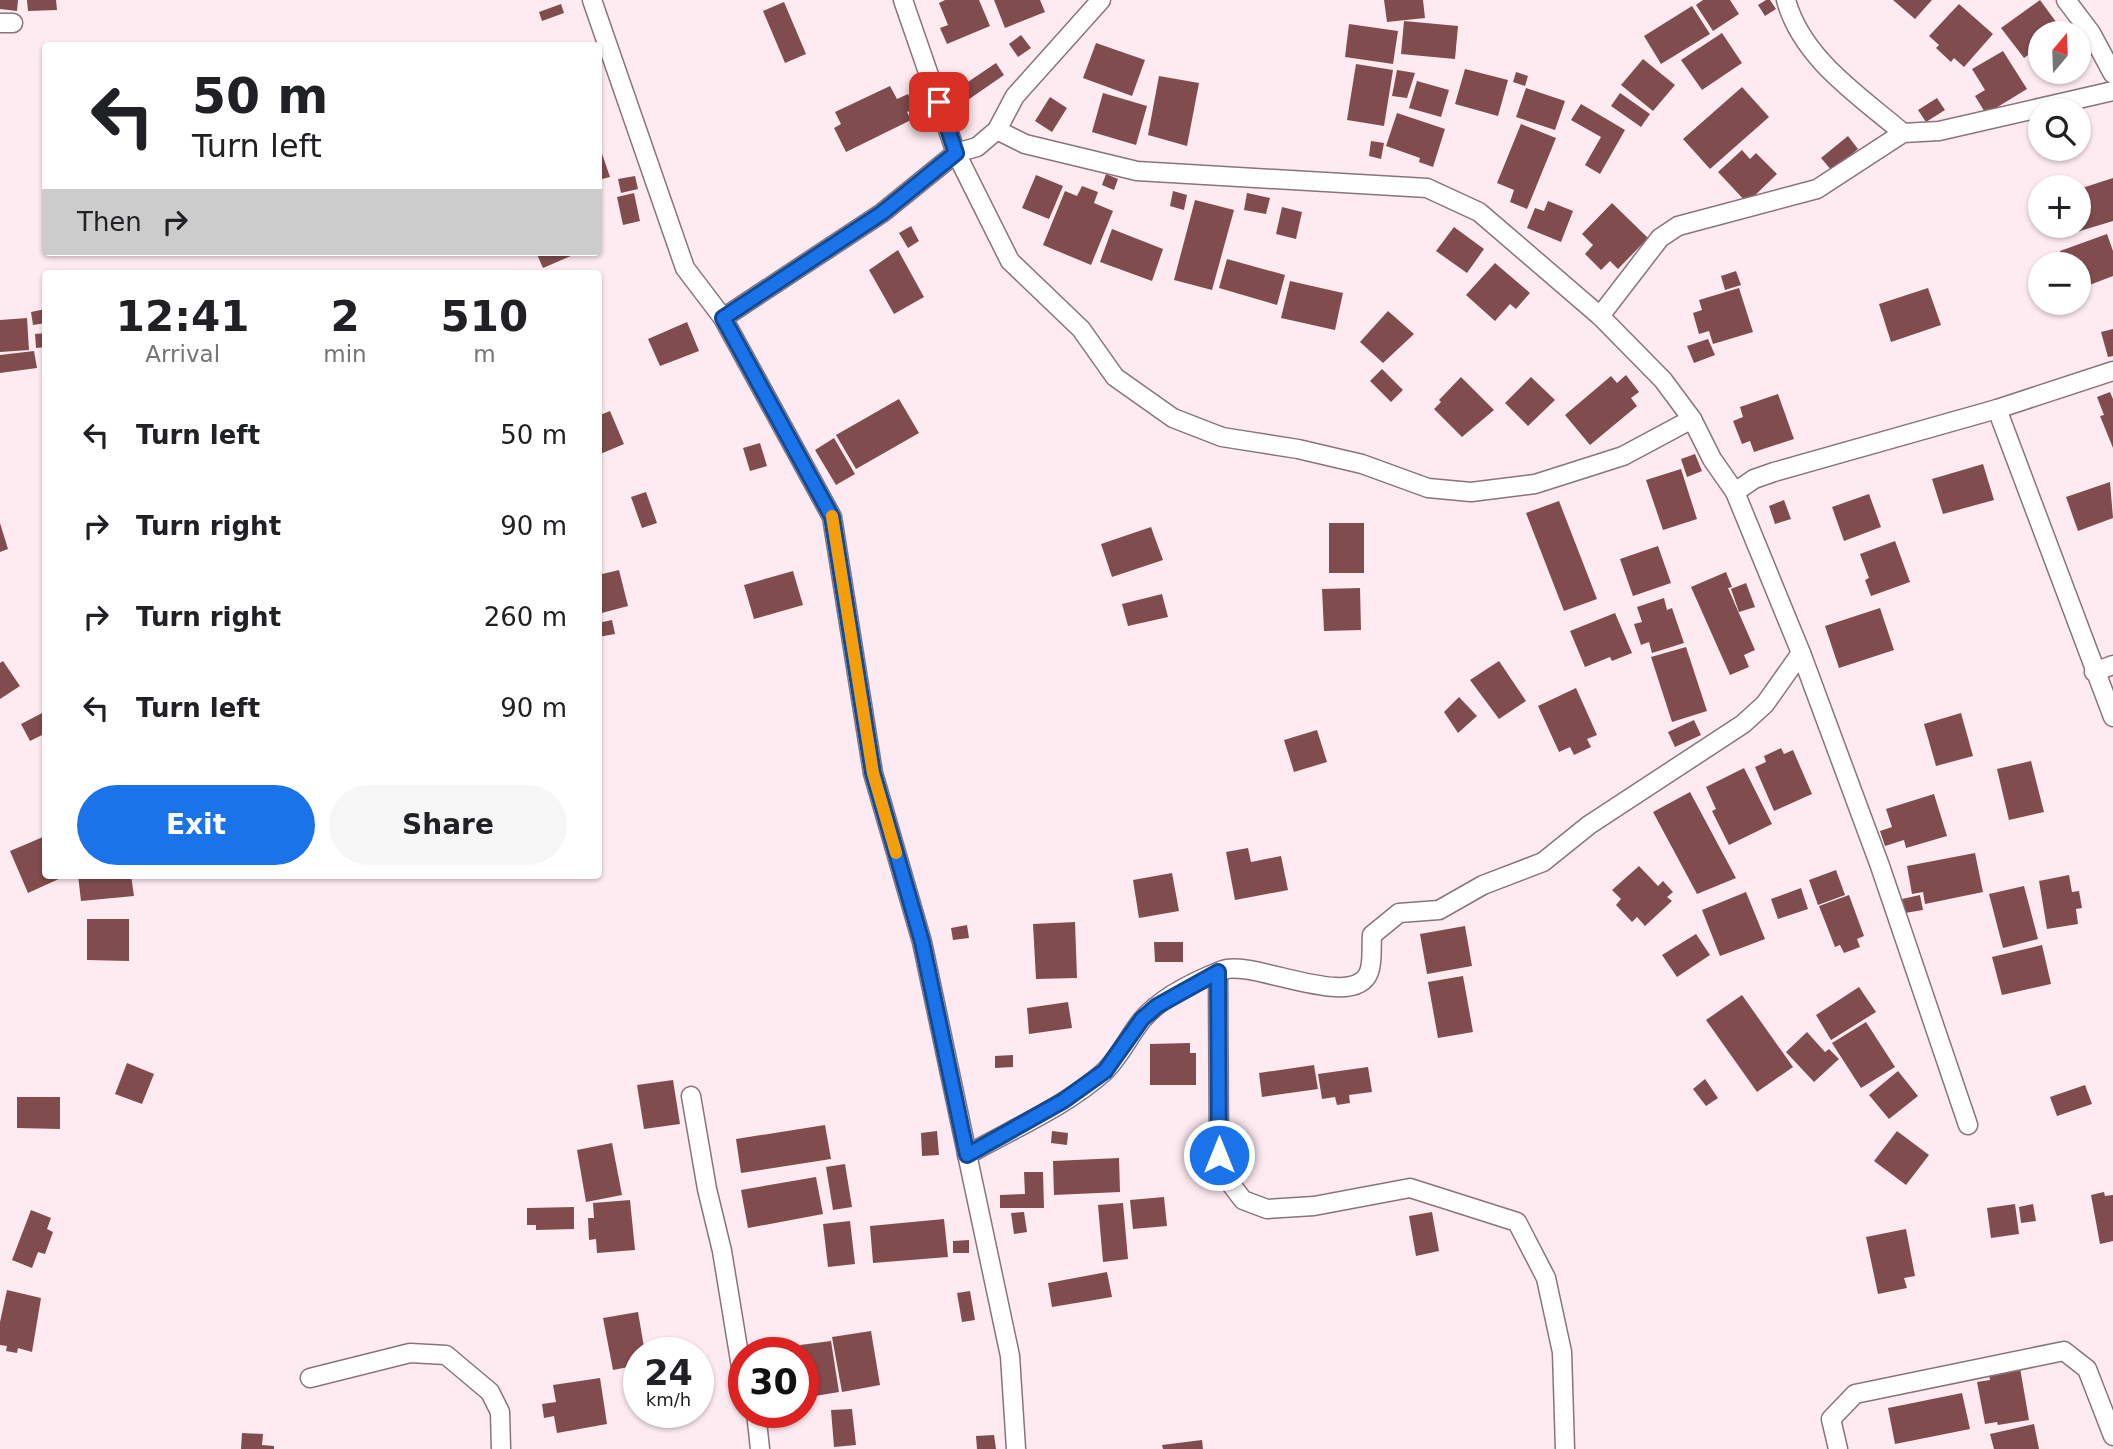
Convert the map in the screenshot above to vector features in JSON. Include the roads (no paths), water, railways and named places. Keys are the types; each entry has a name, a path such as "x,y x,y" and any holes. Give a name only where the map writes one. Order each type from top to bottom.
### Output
{"street":[{"path":"593,0 685,268 723,318 832,517 873,773 922,942 1010,1356 1016,1449"},
{"path":"903,0 956,153 1010,261 1081,330 1115,377 1173,418 1222,437 1298,449 1362,464 1429,488 1471,492 1535,484 1623,456 1692,419"},
{"path":"723,318 882,213 956,153 977,147 997,130 1015,96 1101,0"},
{"path":"1786,0 1812,49 1839,81 1903,133"},
{"path":"2066,0 2091,33 2113,74"},
{"path":"1600,316 1667,232 1743,206 1817,189 1903,133 1939,131 2113,91"},
{"path":"997,130 1025,144 1137,171 1427,188 1479,212 1600,316 1663,380 1692,419 1712,459 1735,492 1801,653 1880,866 1968,1125"},
{"path":"1735,492 1754,479 1774,472 1997,409 2113,371"},
{"path":"1997,409 2113,717"},
{"path":"967,1155 1063,1101 1105,1071 1142,1019 1157,1006 1218,972 1238,967 1292,982 1348,987 1362,981 1370,971 1371,935 1384,922 1399,913 1439,910 1492,881 1543,862 1589,825 1743,724 1765,704 1801,653"},
{"path":"2094,671 2113,665"},
{"path":"1218,972 1219,1155 1227,1179 1243,1200 1267,1209 1314,1206 1410,1188 1517,1222 1546,1278 1559,1340 1565,1449"},
{"path":"691,1096 736,1337"},
{"path":"1838,1449 1831,1419 1855,1394 2064,1351 2087,1369 2113,1436"},
{"path":"310,1378 410,1353 446,1355 490,1392 500,1412 501,1449"},
{"path":"758,1428 760,1449"}]}
